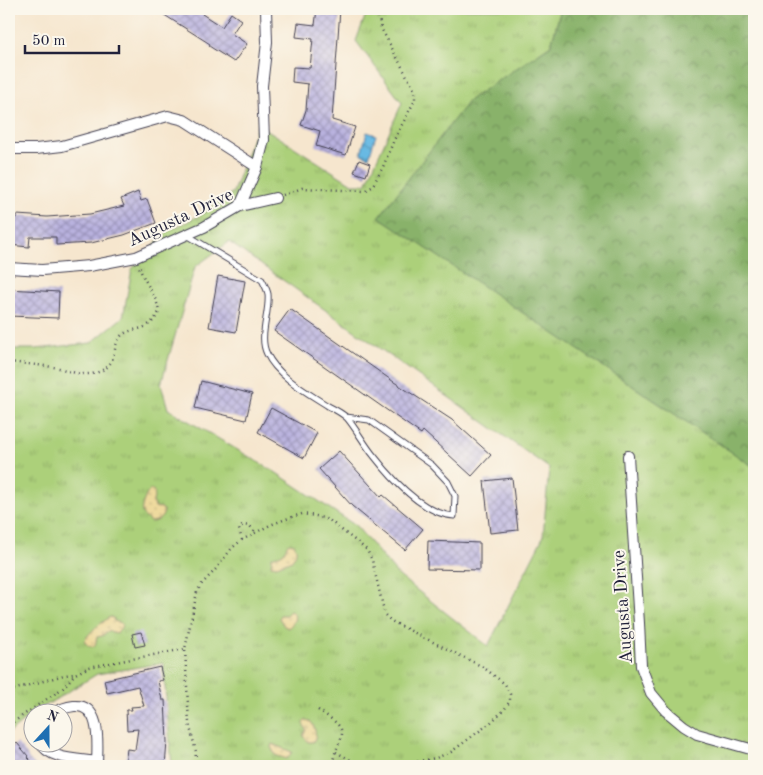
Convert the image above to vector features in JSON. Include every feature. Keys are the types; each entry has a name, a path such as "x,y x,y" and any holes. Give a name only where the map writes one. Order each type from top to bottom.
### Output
{"street":[{"path":"240,206 257,167 264,140 262,86 267,42 266,9"},
{"path":"9,149 36,149 62,146 168,116 184,120 257,167"},
{"name":"Augusta Drive","path":"9,268 42,270 89,266 136,257 204,227 240,206 275,198"},
{"name":"Augusta Drive","path":"628,456 640,666 651,693 666,711 697,734 754,750"},
{"path":"50,752 97,764 95,718 90,711 82,706 72,707"}],"lane":[{"path":"187,235 262,280 267,291 268,304 264,337 266,353 277,369 305,391 346,417 374,456 402,488 429,508 445,515 454,516 455,496 448,482 432,465 369,420 346,417"}],"path":[{"path":"275,198 302,188 365,191 372,187 415,100 414,91 382,28 378,15 380,9"},
{"path":"9,362 60,368 79,374 91,374 101,371 108,366 122,336 148,326 156,319 159,312 158,305 145,282 136,257"},
{"path":"195,766 196,752 189,723 185,649 195,602 201,585 232,548 242,540 270,525 302,514 330,520 367,550 372,560 386,615 391,622 483,667 505,684 510,694 510,701 504,710 490,724 451,752 436,758 392,766"},
{"path":"242,540 239,529 243,525 250,526 255,532"},
{"path":"9,691 64,674 75,674 89,668 185,649"},
{"path":"9,724 63,688 75,674"},
{"path":"318,710 339,725 342,732 342,739 332,766"},
{"path":"336,752 362,766"}],"green space":[{"path":"368,9 561,9 551,45 469,101 754,467 754,766 172,766 163,663 97,674 51,702 22,702 22,722 9,733 9,349 36,349 91,343 123,317 132,269 166,232 201,215 233,192 258,124 352,184 366,184 402,103 356,41","holes":["229,242 549,468 543,537 488,646 399,576 356,526 275,472 168,409 161,384 195,267"]},
{"path":"561,9 754,9 754,467 379,217 469,100 551,45"}],"sand":[{"path":"150,490 153,490 155,494 153,501 155,507 162,508 164,512 159,520 150,522 143,515 142,507"},
{"path":"289,543 294,544 296,548 292,560 277,566 271,565 272,557 283,553"},
{"path":"290,611 294,613 295,618 288,628 284,626 279,618 280,615 286,615"},
{"path":"110,617 114,621 121,623 122,626 117,633 108,631 102,636 97,637 95,646 87,645 84,641 87,637 96,627"},
{"path":"305,720 310,721 314,728 316,734 313,742 308,742 303,736 306,730 303,723"},
{"path":"272,744 292,752 287,759 275,755 271,747"}],"water":[{"path":"367,132 376,135 369,157 361,154"}],"building":[{"path":"155,9 205,9 202,14 222,27 231,13 241,20 232,34 247,44 234,62 209,46 210,44"},
{"path":"317,9 340,9 332,120 355,127 346,155 316,146 320,131 301,125 306,110 308,84 292,82 293,67 310,68 313,39 296,37 298,23 315,25"},
{"path":"359,160 370,164 366,176 354,172"},
{"path":"138,192 141,201 147,199 156,223 124,235 91,243 56,245 56,237 30,237 29,247 9,245 9,218 17,218 17,215 47,217 90,214 124,206 121,199"},
{"path":"218,276 245,281 236,332 209,327"},
{"path":"9,289 59,292 58,318 9,316"},
{"path":"290,309 452,420 491,455 472,476 423,431 421,434 274,331"},
{"path":"201,381 252,394 246,420 195,408"},
{"path":"271,408 317,433 304,458 258,432"},
{"path":"339,451 381,497 383,495 423,529 405,550 352,506 319,469"},
{"path":"512,478 518,530 490,533 484,481"},
{"path":"428,541 480,543 480,570 427,569"},
{"path":"141,632 145,645 135,647 132,634"},
{"path":"160,667 163,680 158,681 162,700 165,700 167,742 165,766 125,764 127,749 135,750 138,729 127,730 126,710 132,710 131,707 144,706 138,686 107,693 104,680"},
{"path":"17,743 22,749 22,752 25,752 36,766 9,766 9,750"}]}
